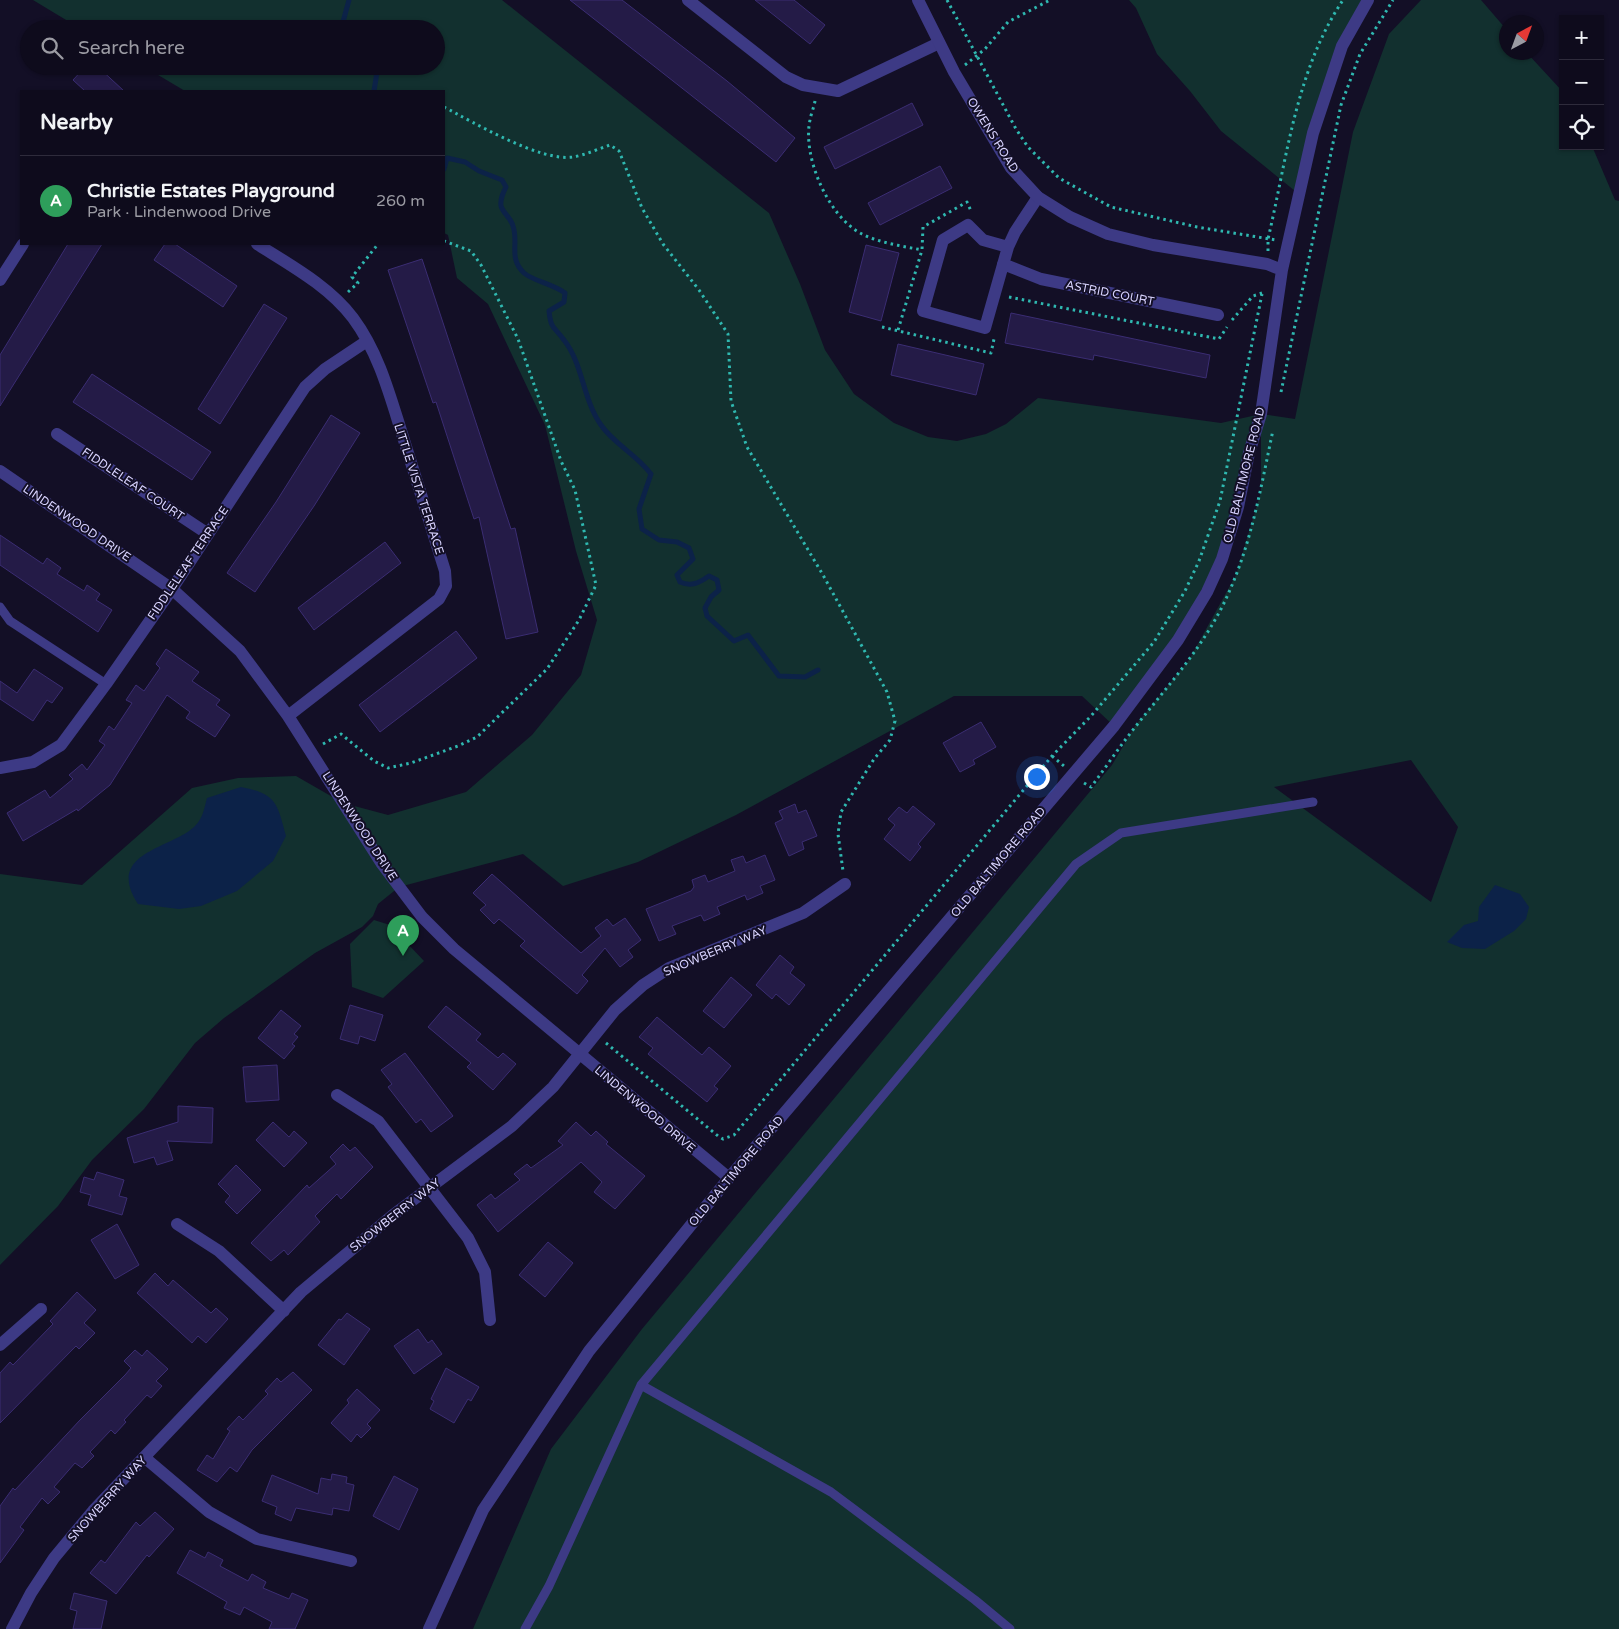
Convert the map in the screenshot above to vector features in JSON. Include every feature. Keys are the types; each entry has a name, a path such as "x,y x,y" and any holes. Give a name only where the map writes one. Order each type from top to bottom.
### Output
{"street":[{"path":"688,0 786,77 819,89 838,91 939,43"},
{"name":"OWENS ROAD","path":"918,0 954,72 1011,168 1038,197 1070,217 1108,234 1152,245 1267,264 1282,270"},
{"name":"OLD BALTIMORE ROAD","path":"429,1629 483,1510 590,1351 729,1178 1114,726 1183,632 1207,592 1218,568 1238,507 1249,453 1261,414 1282,270 1324,93 1342,46 1368,0"},
{"path":"1008,247 982,240 968,225 942,240 923,311 985,328 1008,247 1015,232 1038,197"},
{"path":"0,280 22,245"},
{"name":"LITTLE VISTA TERRACE","path":"259,245 312,280 338,302 353,318 367,341 387,386 445,571 446,586 439,599 288,716"},
{"name":"ASTRID COURT","path":"1003,264 1041,280 1218,315"},
{"name":"FIDDLELEAF TERRACE","path":"0,768 33,762 61,745 172,589 305,387 325,369 367,341"},
{"name":"FIDDLELEAF COURT","path":"57,434 208,534"},
{"name":"LINDENWOOD DRIVE","path":"0,471 172,589 240,651 288,716 382,864 422,917 454,950 729,1178"},
{"name":"SNOWBERRY WAY","path":"12,1629 31,1593 54,1558 93,1511 301,1292 393,1214 512,1126 553,1087 615,1010 643,985 669,968 803,913 845,884"},
{"path":"337,1095 378,1121 468,1238 485,1272 490,1320"},
{"path":"177,1224 219,1251 284,1311"},
{"path":"0,1345 41,1309"},
{"path":"144,1457 209,1512 257,1540 352,1561"}],"lane":[{"path":"0,607 10,622 106,684"},
{"path":"525,1629 549,1586 642,1385 1076,864 1121,833 1313,802"},
{"path":"642,1385 830,1492 975,1600 1010,1629"}],"path":[{"path":"948,0 1001,104 1028,147 1059,178 1111,208 1310,247"},
{"path":"954,72 976,57 1008,22 1050,0"},
{"path":"595,1034 718,1136 723,1139 734,1135 1052,756 1091,716 1142,657 1165,626 1185,591 1213,524 1262,293 1267,264 1268,239 1297,108 1321,37 1343,0"},
{"path":"819,89 809,121 809,138 812,159 827,199 836,213 861,234 922,250"},
{"path":"445,108 526,148 556,156 572,157 610,145 619,151 642,208 663,244 699,290 728,334 731,401 747,447 823,575 887,692 893,709 895,721 890,740 874,759 840,812 838,834 845,884"},
{"path":"311,752 341,734 374,761 388,768 419,761 477,737 547,669 579,620 596,585 575,490 561,461 518,339 481,265 471,251 445,241"},
{"path":"338,302 358,283 352,277 377,245"},
{"path":"1004,296 1219,339 1253,296 1262,293"}],"green space":[{"path":"33,0 502,0 769,213 800,284 825,350 854,394 894,423 928,437 957,441 986,434 1006,424 1038,398 1221,423 1261,414 1295,419 1353,132 1389,34 1421,0 1481,0 1499,21 1499,60 1533,60 1559,88 1559,150 1594,150 1615,200 1619,201 1619,1629 473,1629 551,1449 642,1329 1112,765 1135,726 1189,660 1236,575 1261,492 1261,416 1207,592 1114,726 1082,696 954,696 736,815 638,862 563,886 523,854 399,887 378,904 373,916 362,927 315,953 224,1018 195,1043 144,1109 92,1160 58,1206 0,1265 0,874 82,885 192,788 238,778 296,776 343,803 388,815 466,792 532,735 581,675 597,620 576,551 545,425 488,304 457,278 448,235 445,234 445,90 183,90 158,75 445,75 445,20 66,20","holes":["1411,760 1458,827 1431,902 1274,787"]},
{"path":"1129,0 1368,0 1342,46 1300,195 1221,131 1190,91 1157,54 1136,8"},
{"path":"374,920 390,925 424,961 383,998 352,987 350,944"}],"water":[{"path":"241,787 262,793 273,801 277,807 286,836 273,861 237,891 201,906 179,909 138,904 130,887 129,873 135,863 145,854 185,834 195,826 202,817 207,798"},
{"path":"1495,885 1520,894 1529,907 1526,919 1514,931 1485,949 1462,948 1447,942 1464,925 1478,921 1479,907"}],"building":[{"path":"570,0 622,0 727,81 795,138 776,162"},
{"path":"755,0 794,0 825,25 810,44"},
{"path":"78,75 107,75 123,90 84,90 73,80"},
{"path":"912,103 923,125 835,169 824,147"},
{"path":"940,166 952,188 880,225 868,203"},
{"path":"67,245 101,245 0,406 0,355"},
{"path":"164,245 176,245 237,286 223,307 154,260"},
{"path":"866,245 899,253 881,321 849,312"},
{"path":"422,259 511,529 515,528 538,632 506,639 479,517 474,519 436,402 433,403 388,270"},
{"path":"264,304 287,318 220,424 198,409"},
{"path":"1011,313 1210,355 1206,378 1094,355 1093,360 1005,343"},
{"path":"898,344 984,364 976,395 891,375"},
{"path":"92,374 211,452 192,480 73,402"},
{"path":"331,415 360,433 314,506 255,592 227,573 276,502"},
{"path":"0,535 43,564 47,558 61,568 57,574 84,591 87,585 100,594 96,600 112,610 98,632 0,565"},
{"path":"385,542 401,563 314,630 298,608"},
{"path":"456,631 477,658 380,732 359,705"},
{"path":"166,649 199,672 192,681 220,700 216,705 230,715 215,737 186,718 190,712 167,695 110,785 78,811 77,809 23,841 7,813 45,790 50,798 73,779 69,775 82,764 87,770 105,745 99,741 109,726 114,730 132,703 126,700 136,685 144,691 160,668 156,664"},
{"path":"34,669 63,688 52,703 47,700 33,721 0,699 0,681 17,693"},
{"path":"981,722 996,747 973,760 975,764 960,772 943,743"},
{"path":"795,804 798,813 806,810 817,836 802,842 804,849 789,856 775,823 783,819 779,811"},
{"path":"913,806 935,824 918,844 921,847 910,861 884,839 895,825 888,819 899,807 907,813"},
{"path":"765,855 775,880 760,886 763,893 747,900 745,895 717,907 720,914 704,921 701,915 672,926 676,934 659,941 646,909 691,891 694,887 692,880 705,875 708,882 735,871 731,860 743,856 746,863"},
{"path":"492,874 581,953 601,936 595,928 607,919 613,926 625,918 641,940 628,950 633,957 620,967 605,948 582,975 588,981 577,994 520,946 525,941 499,919 494,924 480,910 486,905 473,893"},
{"path":"780,955 794,967 790,973 805,985 789,1005 776,994 772,999 756,985"},
{"path":"731,977 752,995 724,1028 703,1011"},
{"path":"350,1005 383,1015 375,1041 360,1036 358,1044 340,1039"},
{"path":"446,1006 481,1034 476,1040 498,1058 503,1053 516,1064 493,1090 467,1067 471,1063 428,1027"},
{"path":"281,1010 301,1026 294,1034 298,1037 292,1044 295,1046 284,1059 258,1038"},
{"path":"657,1017 702,1055 709,1047 731,1066 714,1086 718,1089 707,1102 648,1054 653,1048 639,1037"},
{"path":"405,1053 453,1116 431,1132 421,1119 416,1123 388,1087 392,1084 381,1070"},
{"path":"277,1065 279,1100 246,1102 243,1067"},
{"path":"178,1106 213,1108 212,1143 167,1141 173,1160 157,1165 154,1157 134,1163 127,1138 178,1122"},
{"path":"273,1122 289,1137 294,1131 307,1143 284,1167 256,1140"},
{"path":"576,1122 591,1136 596,1131 608,1142 606,1144 645,1176 615,1209 594,1192 602,1182 581,1162 498,1232 477,1205 491,1194 495,1199 520,1180 514,1174 527,1164 531,1168 563,1145 558,1141"},
{"path":"343,1144 350,1151 355,1147 373,1167 341,1199 337,1194 315,1216 320,1222 288,1255 284,1250 271,1261 251,1243 307,1185 309,1188 336,1164 330,1157"},
{"path":"236,1165 261,1190 237,1214 225,1202 230,1196 218,1184"},
{"path":"97,1172 124,1180 119,1196 127,1198 122,1215 88,1205 91,1195 80,1192 84,1177 94,1180"},
{"path":"117,1224 139,1265 115,1279 91,1240"},
{"path":"548,1242 573,1263 545,1297 519,1275"},
{"path":"155,1273 168,1286 173,1280 211,1313 216,1308 228,1319 206,1343 198,1336 192,1343 137,1293"},
{"path":"77,1292 96,1310 84,1323 95,1333 79,1349 76,1346 0,1423 0,1373 10,1362 13,1365 53,1324 50,1321"},
{"path":"347,1313 370,1329 344,1365 318,1345 339,1319 341,1320"},
{"path":"418,1329 428,1343 432,1340 442,1354 414,1374 394,1346"},
{"path":"135,1350 142,1356 147,1350 168,1369 156,1381 162,1386 151,1398 147,1395 124,1420 126,1422 115,1434 111,1430 90,1452 94,1456 82,1468 75,1463 54,1487 60,1492 48,1504 42,1498 20,1527 24,1530 0,1563 0,1506 13,1488 15,1490 125,1375 131,1368 124,1361"},
{"path":"446,1368 479,1387 471,1401 468,1399 454,1423 430,1409 434,1401 431,1399"},
{"path":"293,1372 312,1390 252,1450 237,1472 230,1467 217,1482 197,1470 207,1455 213,1459 230,1431 227,1429 239,1416 243,1420 268,1394 265,1391 277,1378 281,1382"},
{"path":"357,1389 380,1410 367,1424 371,1428 361,1438 357,1434 351,1442 331,1423 349,1403 347,1400"},
{"path":"332,1474 347,1477 346,1483 354,1485 349,1511 333,1508 332,1515 296,1508 291,1521 275,1514 277,1507 262,1501 272,1475 318,1494 321,1478 331,1480"},
{"path":"394,1476 418,1489 399,1530 373,1516"},
{"path":"155,1512 174,1529 149,1557 147,1555 116,1594 90,1573 101,1560 105,1563 136,1522 140,1526"},
{"path":"190,1550 205,1558 208,1552 223,1560 220,1566 248,1581 252,1574 266,1582 263,1588 289,1599 292,1593 308,1600 295,1629 269,1629 272,1622 244,1607 240,1615 224,1608 227,1602 177,1573"},
{"path":"74,1593 107,1601 101,1629 73,1629 77,1611 70,1609"}],"waterway":[{"path":"343,20 349,0"},
{"path":"374,90 377,75"},
{"path":"445,165 447,158 465,162 479,171 502,180 506,187 501,198 501,206 511,220 515,232 516,262 528,276 565,293 564,302 549,311 550,317 552,325 564,340 575,360 590,405 606,432 651,474 639,509 642,529 659,540 677,542 689,548 693,559 677,575 680,582 695,584 709,576 717,580 719,590 711,597 705,608 707,616 734,641 748,635 779,676 805,677 818,670"}],"place":[{"name":"Christie Estates Playground","path":"403,956"}]}
